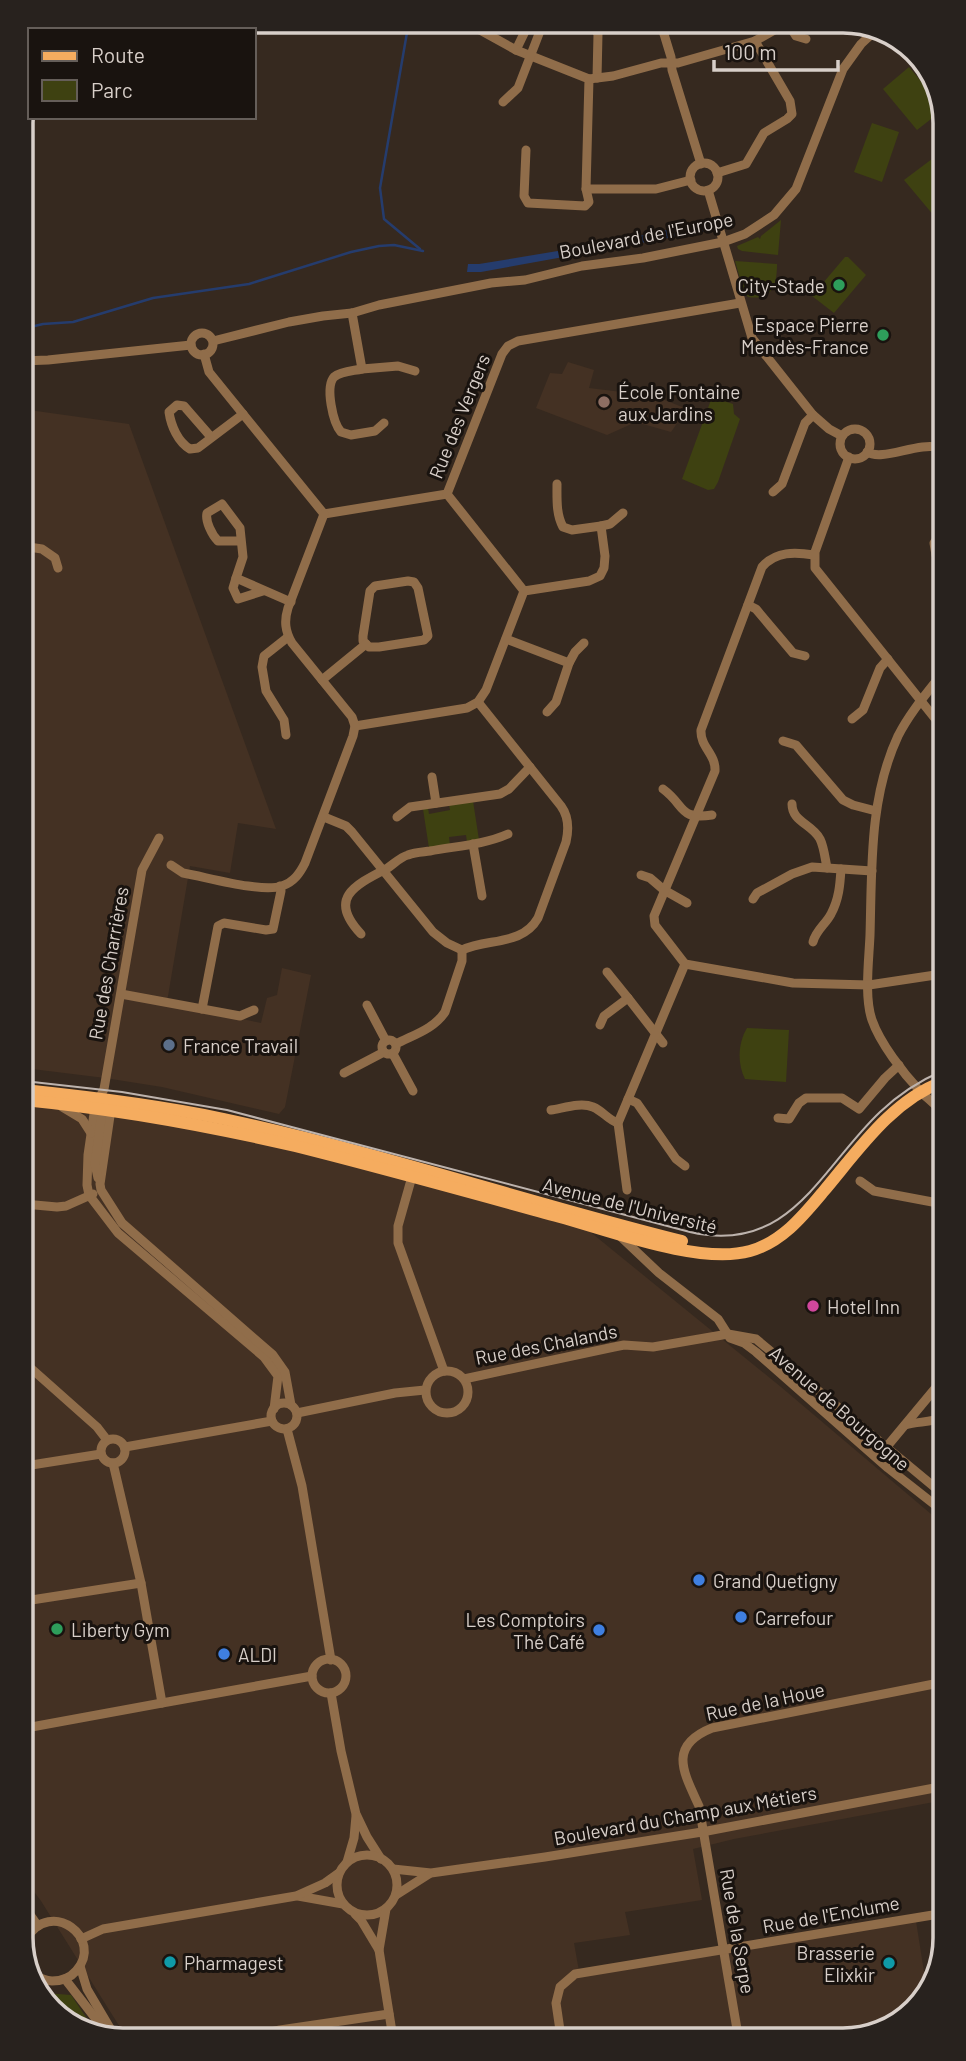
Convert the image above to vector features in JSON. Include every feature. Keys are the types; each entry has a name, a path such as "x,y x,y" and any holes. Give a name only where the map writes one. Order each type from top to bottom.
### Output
{"main road":[{"path":"782,1235 808,1211 887,1119 933,1087"},
{"name":"Avenue de l'Université","path":"33,1091 223,1119 617,1233 700,1254 735,1254 768,1244 782,1235"},
{"name":"Avenue de l'Université","path":"33,1101 101,1102"},
{"name":"Avenue de l'Université","path":"413,1173 698,1245 723,1248 746,1246 782,1235"}],"street":[{"path":"485,33 530,57 593,79 661,63 678,63 755,41 769,33"},
{"path":"516,50 524,33"},
{"path":"503,102 518,89 538,33"},
{"path":"526,150 524,196 528,203 585,206 589,202 586,189 597,33"},
{"path":"663,33 701,164"},
{"path":"794,33 806,39"},
{"name":"Boulevard de l'Europe","path":"213,341 300,320 352,313 379,305 491,283 525,280 582,266 643,258 723,242 745,234 780,210 796,189 836,84 854,53 869,38"},
{"path":"717,173 746,164 764,133 792,114 790,101 755,41"},
{"path":"701,164 709,164 717,173 716,185 708,190 696,188 691,180 694,168 701,164"},
{"path":"586,189 656,189 691,180"},
{"path":"708,190 740,303 754,342 813,415 842,436"},
{"name":"Rue des Vergers","path":"324,514 447,494 502,354 508,346 518,341 740,303"},
{"path":"352,313 362,369"},
{"path":"202,332 209,335 213,341 212,348 204,354 194,351 191,345 195,335 202,332"},
{"path":"33,361 191,345"},
{"path":"171,865 183,873 262,887 280,886 292,881 302,870 324,817 355,726 352,717 288,637 285,620 324,514 209,372 204,354"},
{"path":"384,423 375,431 343,434 336,426 330,394 331,381 338,375 362,369 398,366 415,371"},
{"path":"211,437 184,406 177,405 169,412 178,437 185,447 194,449 211,437 243,414"},
{"path":"773,492 782,484 805,423 813,415"},
{"path":"852,429 862,431 869,439 867,452 858,458 845,455 840,447 842,436 852,429"},
{"path":"867,452 876,456 933,448"},
{"path":"849,457 814,555 814,564 933,716"},
{"path":"557,484 556,502 563,527 572,530 610,524 623,513"},
{"path":"447,494 524,591"},
{"path":"240,541 218,541 207,520 207,513 218,505 223,505 239,526 243,557 233,586 238,599 263,591"},
{"path":"524,591 600,576 605,562 601,526"},
{"path":"33,548 43,549 55,558 58,568"},
{"path":"814,555 787,553 768,560 760,572 701,730 702,742 714,758 715,768 664,890 654,923 685,964 793,983 869,985 933,975"},
{"path":"236,578 291,601"},
{"path":"414,582 419,589 428,634 426,639 379,647 366,644 363,641 363,631 370,591 378,585 414,582"},
{"path":"355,726 467,708 478,702 486,690 524,591"},
{"path":"748,605 756,609 793,653 805,656"},
{"path":"286,735 284,720 266,691 261,667 264,656 288,637"},
{"path":"506,639 569,663"},
{"path":"547,712 556,702 569,663 584,643"},
{"path":"321,680 366,644"},
{"path":"852,719 863,710 880,668 888,659"},
{"path":"933,685 899,734 881,784 876,811 872,871 869,985 873,1023 899,1065 933,1104"},
{"path":"462,950 474,944 517,937 532,927 538,918 566,842 568,824 565,811 478,702"},
{"path":"783,741 796,745 843,800 853,806 876,811"},
{"path":"397,817 410,807 500,793 509,789 530,767"},
{"path":"432,777 436,803"},
{"path":"663,789 673,796 685,812 695,818 712,815"},
{"path":"792,804 792,813 820,839 827,867"},
{"path":"324,817 349,829 433,932 462,950"},
{"path":"361,934 351,924 345,908 345,898 372,876 409,854 492,841 508,834"},
{"name":"Rue des Charrières","path":"101,1102 142,870 159,838"},
{"path":"473,844 482,896"},
{"path":"753,899 757,893 803,869 827,867 872,871"},
{"path":"814,942 815,935 837,900 841,869"},
{"path":"641,875 650,878 664,890 687,903"},
{"path":"202,1009 218,926 227,923 273,929 280,886"},
{"path":"344,1073 440,1019 463,961 462,950"},
{"path":"626,1190 618,1123 685,964"},
{"path":"607,972 663,1043"},
{"path":"121,994 240,1016 254,1010"},
{"path":"600,1025 604,1016 628,998"},
{"path":"367,1005 413,1091"},
{"path":"778,1118 789,1119 799,1102 806,1098 842,1098 859,1109 899,1065"},
{"path":"628,1099 637,1103 677,1159 685,1166"},
{"path":"101,1102 95,1164 100,1187 122,1223 273,1355 285,1372 294,1409 296,1423 287,1429 280,1429 272,1421 278,1376 264,1357 118,1233 89,1195 87,1174 91,1133 101,1102"},
{"path":"57,1103 79,1116 91,1133"},
{"path":"551,1110 589,1106 618,1123"},
{"path":"413,1173 398,1226 398,1243 444,1371"},
{"path":"860,1181 874,1191 933,1202"},
{"path":"33,1206 66,1206 100,1187"},
{"path":"617,1233 659,1273 718,1319 729,1336"},
{"name":"Avenue de Bourgogne","path":"717,1335 729,1336 750,1344 933,1493"},
{"name":"Rue des Chalands","path":"464,1380 562,1361 563,1358 624,1345 653,1348 717,1335"},
{"name":"Avenue de Bourgogne","path":"750,1344 754,1357 803,1398 827,1423 933,1505"},
{"path":"33,1370 97,1427 107,1440"},
{"path":"450,1371 464,1380 468,1396 466,1403 456,1412 447,1414 432,1408 428,1403 425,1390 431,1377 450,1371"},
{"path":"274,1409 282,1404 294,1409 425,1390"},
{"path":"882,1452 933,1391"},
{"path":"124,1447 272,1421"},
{"path":"904,1425 933,1422"},
{"path":"287,1429 302,1486 331,1660"},
{"path":"117,1439 124,1447 123,1458 113,1463 105,1461 101,1454 101,1446 107,1440 117,1439"},
{"name":"Avenue de Bourgogne","path":"882,1452 933,1487"},
{"name":"Avenue de Bourgogne","path":"882,1452 933,1503"},
{"path":"33,1465 101,1454"},
{"path":"113,1463 141,1583 162,1703"},
{"path":"33,1600 141,1583"},
{"path":"331,1660 341,1665 345,1675 343,1685 331,1693 320,1691 312,1676 316,1665 331,1660"},
{"path":"33,1727 312,1676"},
{"name":"Rue de la Houe","path":"702,1832 699,1806 682,1767 684,1751 697,1734 712,1728 933,1684"},
{"path":"331,1693 356,1814 367,1838 381,1859 393,1869 397,1878 396,1895 386,1909 379,1950 391,2028"},
{"name":"Boulevard du Champ aux Métiers","path":"393,1869 430,1874 702,1832 933,1788"},
{"path":"81,1939 103,1929 296,1896 325,1883 339,1873 347,1862 354,1838 356,1814"},
{"name":"Rue de la Serpe","path":"702,1832 737,2028"},
{"path":"347,1862 358,1856 368,1855 381,1859"},
{"path":"339,1873 337,1890 343,1904 362,1920 379,1950"},
{"name":"Boulevard du Champ aux Métiers","path":"396,1895 430,1874"},
{"path":"296,1896 343,1904"},
{"path":"352,1912 370,1915 386,1909"},
{"name":"Rue de l'Enclume","path":"560,2028 556,2003 560,1986 575,1974 933,1915"},
{"path":"33,1919 38,1926"},
{"path":"33,1930 47,1922 58,1921 76,1930 81,1939 83,1957 74,1974 56,1981 43,1979"},
{"path":"80,1966 87,1989 109,2027"},
{"path":"65,1979 101,2025"},
{"path":"294,2028 389,2014"}],"shaded area":[{"name":"École Fontaine aux Jardins","path":"568,362 594,370 589,388 655,396 687,409 671,432 636,422 607,435 536,408 550,373 562,374"},
{"path":"33,411 129,424 276,829 238,823 230,873 190,866 167,1002 261,1023 267,998 277,995 282,968 311,975 285,1107 279,1114 162,1087 33,1069"},
{"path":"33,1104 109,1113 327,1156 583,1226 781,1387 933,1516 933,1802 693,1849 702,1900 625,1912 630,1935 574,1943 580,1977 916,1921 924,1975 918,1988 902,2005 877,2021 843,2028 120,2028 33,1890"}],"green space":[{"path":"909,67 924,85 932,118 917,130 883,89"},
{"path":"872,123 899,132 882,182 854,172"},
{"path":"933,158 933,215 904,180"},
{"path":"781,220 778,255 738,249 737,246 758,237 760,239"},
{"name":"City-Stade","path":"845,257 866,275 834,313 812,296"},
{"path":"735,261 777,264 772,290 763,296 748,297"},
{"path":"712,397 733,404 734,414 740,419 718,482 714,489 708,490 682,479"},
{"path":"473,801 479,840 467,842 466,835 449,837 450,845 429,848 423,809 428,808 429,814 450,810 449,805"},
{"path":"747,1028 789,1030 786,1082 745,1079 740,1053"},
{"path":"53,1994 71,1995 88,2020 73,2013"}],"water":[{"path":"709,221 712,230 481,272 467,272 468,264 600,244"}],"waterway":[{"path":"407,33 380,188 384,219 420,249"},
{"path":"33,326 73,322 153,298 249,284 379,246 394,245 423,251"}],"tram line":[{"path":"33,1082 122,1092 227,1110 690,1232 724,1236 753,1231 778,1219 800,1202 887,1105 909,1088 933,1075"}],"place":[{"name":"City-Stade","path":"839,285"},
{"name":"Espace Pierre Mendès-France","path":"883,335"},
{"name":"École Fontaine aux Jardins","path":"604,402"},
{"name":"France Travail","path":"169,1045"},
{"name":"Hotel Inn","path":"813,1306"},
{"name":"Grand Quetigny","path":"699,1580"},
{"name":"Carrefour","path":"741,1617"},
{"name":"Liberty Gym","path":"57,1629"},
{"name":"Les Comptoirs Thé Café","path":"599,1630"},
{"name":"ALDI","path":"224,1654"},
{"name":"Pharmagest","path":"170,1962"},
{"name":"Brasserie Elixkir","path":"889,1963"}]}
